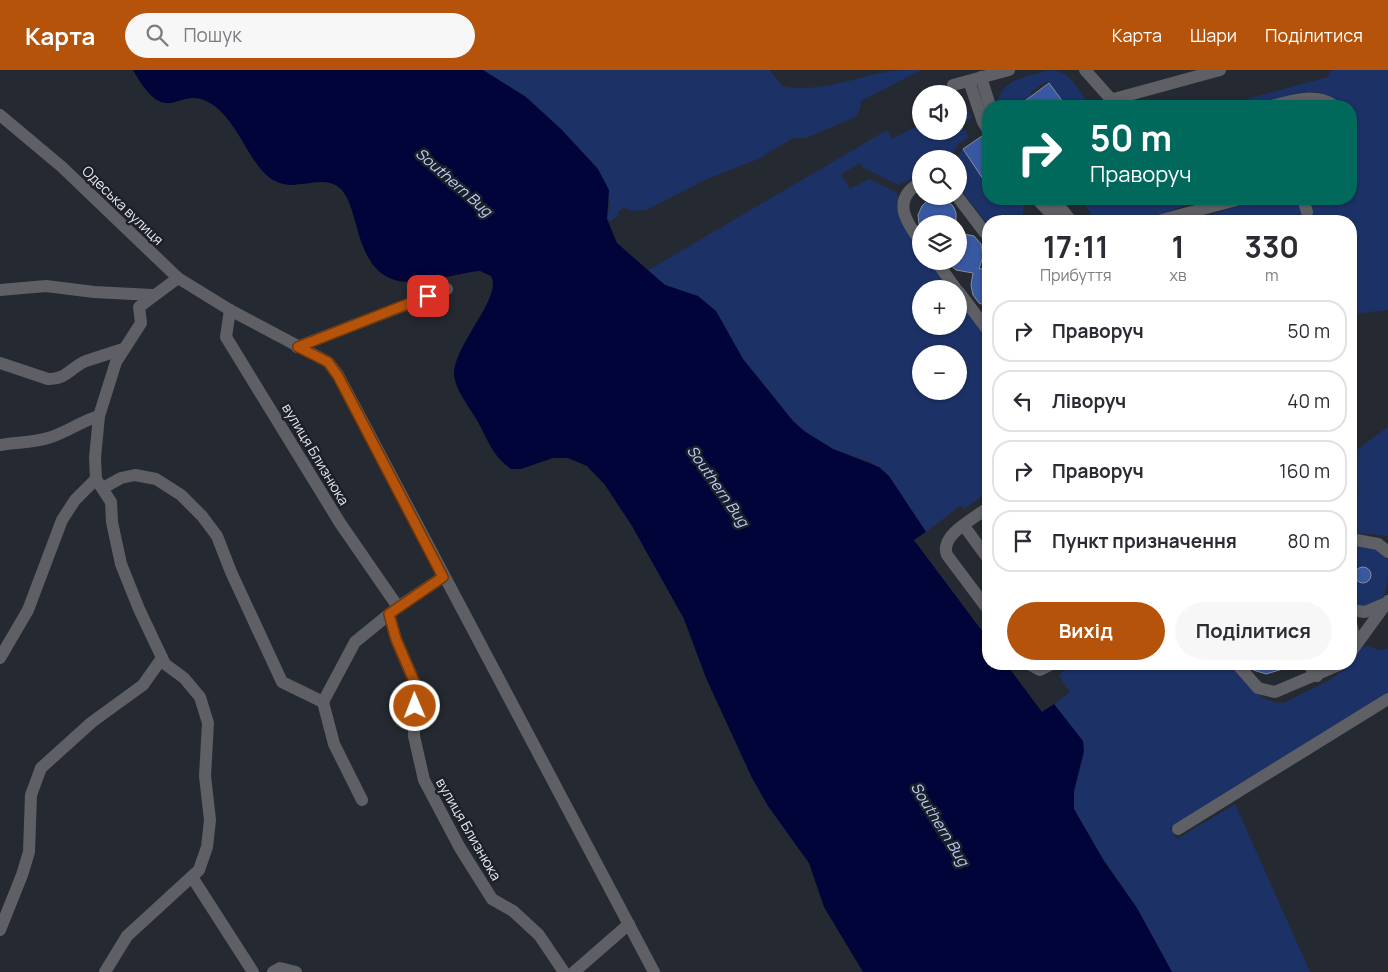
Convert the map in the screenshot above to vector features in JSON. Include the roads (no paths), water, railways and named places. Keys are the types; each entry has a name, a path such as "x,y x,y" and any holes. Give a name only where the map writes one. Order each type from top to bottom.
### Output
{"street":[{"path":"953,85 1010,70"},
{"path":"1084,70 1112,99 1220,70"},
{"path":"975,79 987,100"},
{"path":"975,79 982,117"},
{"path":"1300,100 1309,98 1322,100"},
{"name":"Одеська вулиця","path":"0,115 62,167 178,278 230,310 328,362 338,376 654,972"},
{"path":"912,189 907,193 903,211 905,219 912,229"},
{"path":"965,205 982,229"},
{"path":"1042,205 1049,215"},
{"path":"1059,205 1066,215"},
{"path":"1188,213 1198,205"},
{"path":"1180,215 1218,205"},
{"path":"1305,205 1307,212"},
{"path":"105,972 126,936 199,870 207,847 210,820 205,776 208,724 200,697 184,678 165,664 139,609 121,564 112,522 111,502 100,484 95,458 99,416 116,362 142,323 139,307 152,295 178,278"},
{"path":"0,290 46,286 94,292 152,295"},
{"path":"298,347 447,289"},
{"path":"967,302 982,321"},
{"name":"вулиця Близнюка","path":"230,310 226,337 393,610 396,639 414,681 414,736 424,780 460,848 492,899 514,911 539,935 564,972"},
{"path":"0,363 48,379 57,380 84,362 123,349"},
{"path":"0,445 46,439 99,416"},
{"path":"0,658 28,610 62,520 75,500 100,484 135,475 156,479 181,495 202,516 216,536 267,653 282,682 322,702"},
{"path":"982,512 950,537 946,551 982,601"},
{"path":"964,526 982,550"},
{"path":"1357,540 1372,542 1388,552"},
{"path":"362,800 334,744 322,702 355,642 393,610 443,577"},
{"path":"1357,610 1371,610 1388,600"},
{"path":"1357,643 1388,600"},
{"path":"0,930 29,852 31,796 41,768 92,722 143,685 162,658"},
{"path":"1242,670 1251,682 1266,691 1284,690 1329,670"},
{"path":"1312,670 1317,676"},
{"path":"1178,829 1388,699"},
{"path":"192,876 253,972"},
{"path":"574,972 628,924"},
{"path":"273,972 280,968 296,972"}],"water":[{"name":"Southern Bug","path":"133,70 483,70 526,97 562,130 598,169 609,190 607,219 617,243 665,285 698,296 716,311 743,359 793,421 804,431 833,449 879,467 889,476 926,532 915,541 982,631 982,670 1010,670 1042,712 1054,704 1083,741 1084,751 1074,791 1074,809 1104,861 1137,908 1172,972 863,972 824,907 809,863 768,806 752,778 706,678 684,619 632,526 605,485 587,466 568,458 553,458 521,469 511,469 495,454 460,393 454,374 456,362 461,349 490,296 493,285 491,276 480,271 418,282 406,282 394,280 384,275 374,266 367,255 349,203 344,193 337,186 323,182 291,185 275,181 258,166 229,121 210,103 199,98 189,98 172,103 164,103 155,99 145,89"}]}
